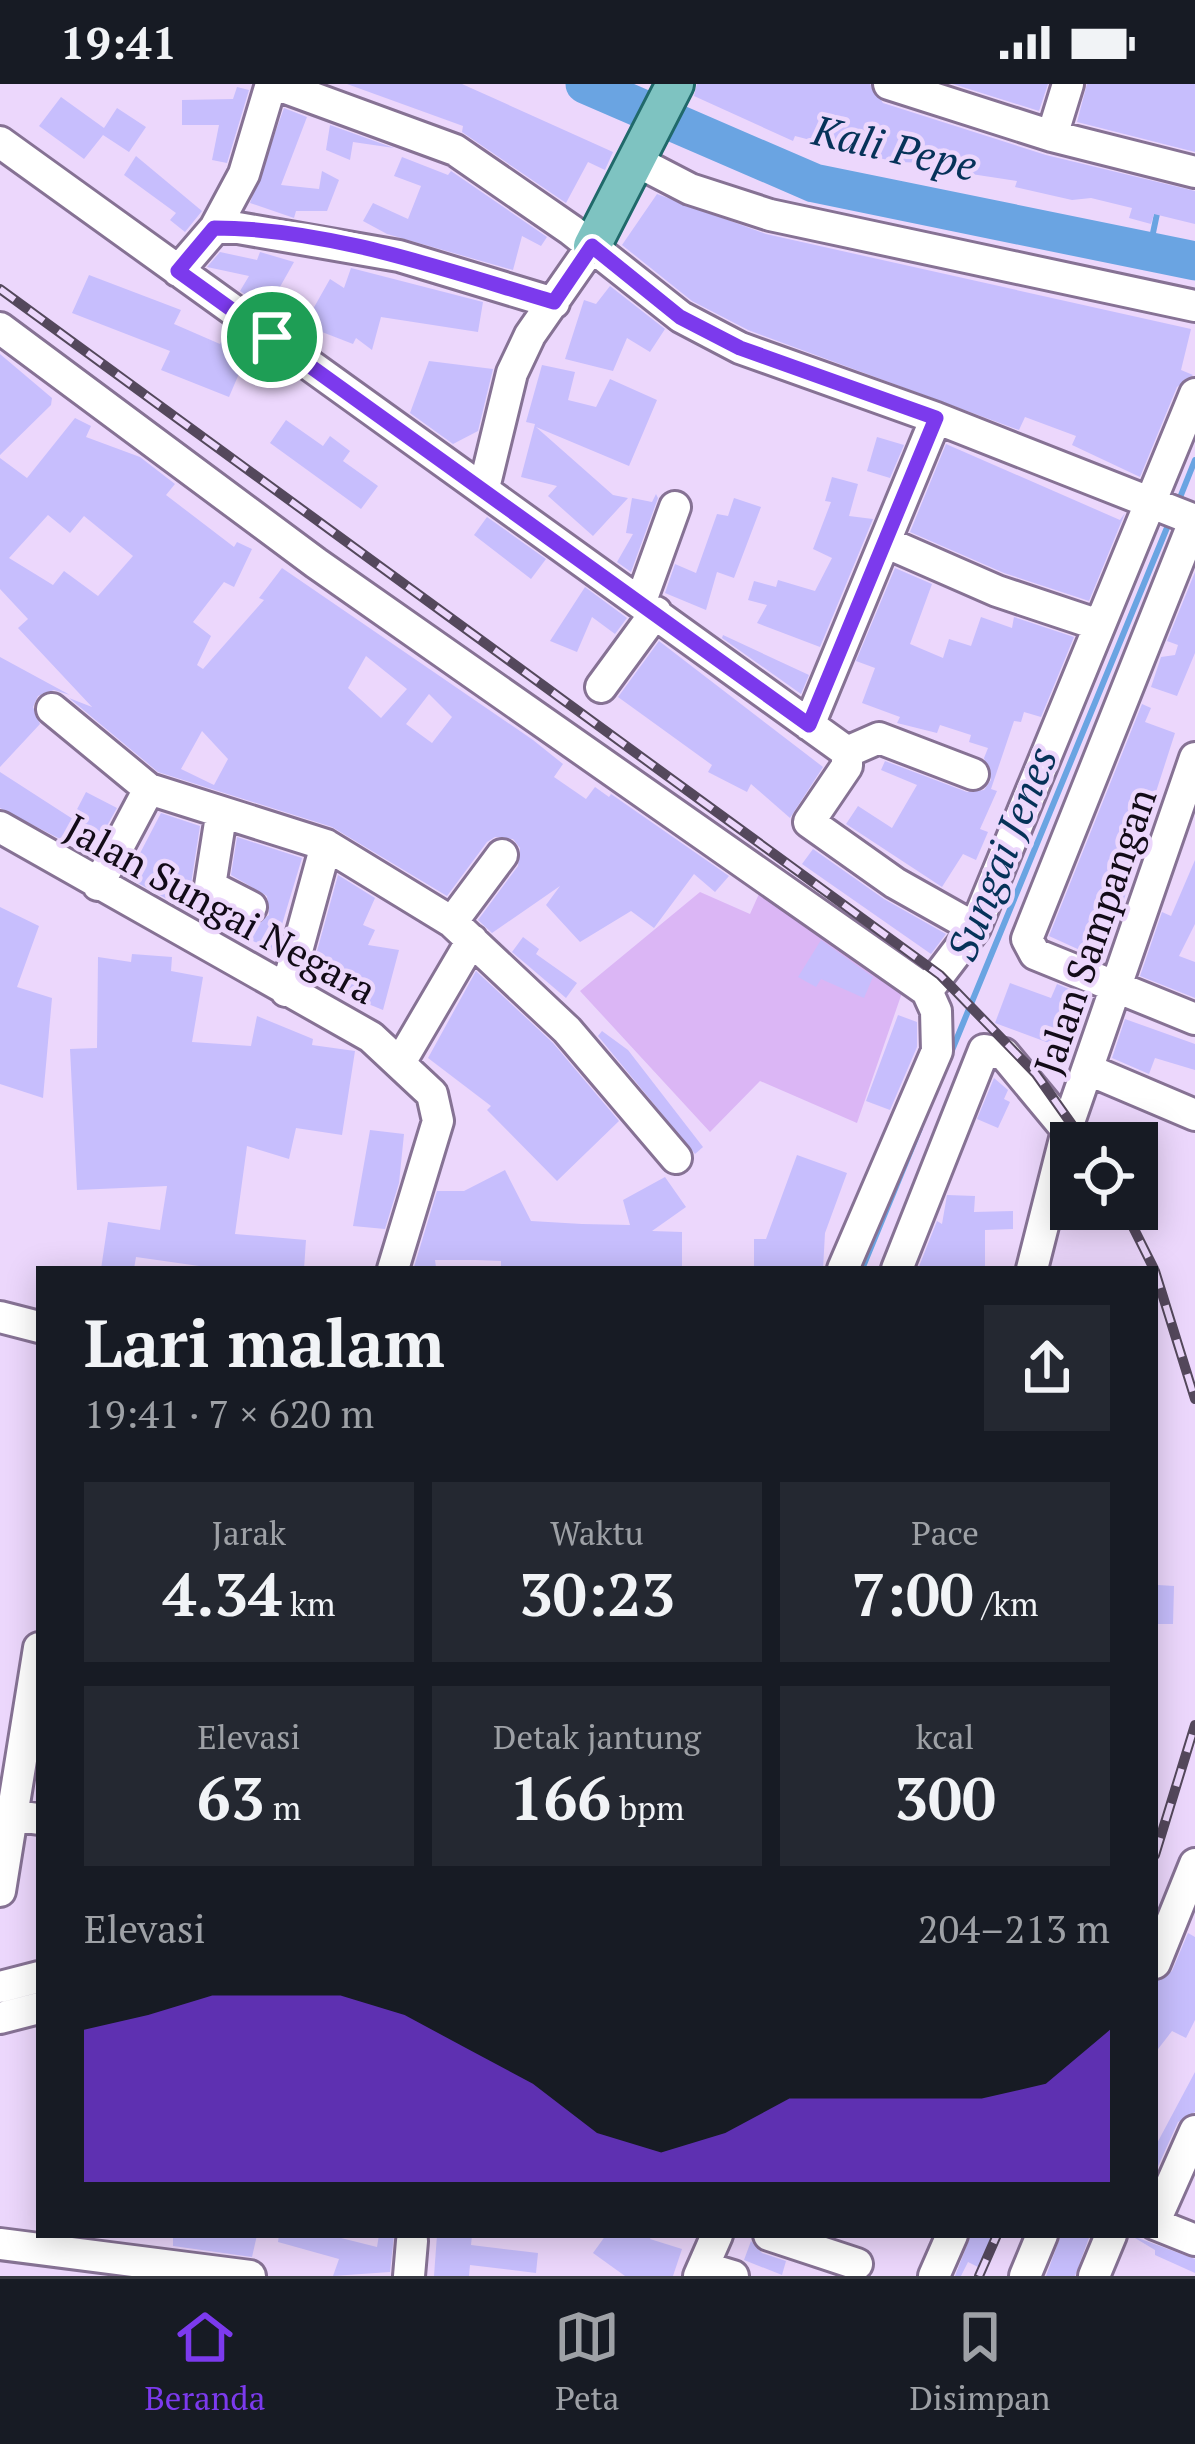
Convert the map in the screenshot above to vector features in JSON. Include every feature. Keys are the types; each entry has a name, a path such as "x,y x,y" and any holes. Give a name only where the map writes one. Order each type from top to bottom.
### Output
{"main road":[{"path":"592,246 667,90"}],"street":[{"path":"178,271 214,228 244,174 273,84 455,150 592,246 680,317 740,348 936,418 1193,519 1027,939 1035,954 1195,1018"},
{"path":"889,84 975,96 1052,136 1181,168"},
{"path":"1052,136 1068,84"},
{"path":"0,142 847,752"},
{"path":"638,156 690,189 770,214 1195,306"},
{"path":"214,228 266,232 399,256 554,302"},
{"path":"484,488 512,373 592,246"},
{"path":"0,328 316,563 927,992 936,1011 937,1051 844,1266"},
{"path":"927,992 975,928 1195,394"},
{"path":"809,725 936,418"},
{"path":"448,464 494,442"},
{"path":"601,687 648,606 675,506"},
{"path":"885,542 997,591 1099,625"},
{"path":"52,709 149,789 220,816 326,845 462,931 567,1030 676,1158"},
{"path":"847,752 880,738 973,774"},
{"path":"847,752 847,766 809,822 895,883 975,928"},
{"name":"Jalan Sampangan","path":"1070,1122 1189,795 1195,758"},
{"path":"98,885 149,789"},
{"path":"220,816 210,888 251,907"},
{"name":"Jalan Sungai Negara","path":"0,827 286,991 340,1017 400,1061 432,1094 440,1112 394,1266"},
{"path":"286,991 326,845"},
{"path":"400,1061 502,855"},
{"path":"898,1266 984,1050 1004,1054 1060,1122"},
{"path":"1089,1070 1195,1115"},
{"name":"Jalan Sampangan","path":"1033,1266 1050,1198"},
{"path":"0,1317 36,1326"},
{"path":"0,1891 2,1854 24,1817 11,1725 36,1656"},
{"path":"1158,1954 1177,1896 1195,1864"},
{"path":"0,1987 36,1978"},
{"path":"0,2018 36,2009"},
{"path":"1158,2215 1195,2131"},
{"path":"1158,2223 1195,2240"},
{"path":"716,2238 701,2271 734,2276"},
{"path":"778,2238 857,2264"},
{"path":"934,2276 951,2238"},
{"path":"1025,2276 1041,2238"},
{"path":"1094,2276 1110,2238"},
{"path":"410,2276 412,2241"},
{"path":"0,2244 250,2276"}],"shaded area":[{"path":"763,885 904,987 857,1123 760,1081 710,1132 580,991 700,892 750,914"}],"building":[{"path":"347,84 462,84 613,152 605,170 588,162 566,203 462,132 463,126"},
{"path":"697,84 870,84 883,103 1046,155 1195,191 1195,224 1154,214 1151,224 1129,218 1132,208 1091,198 1072,200 1015,187 1017,181 932,168 933,163 895,162 795,136 793,141 694,96"},
{"path":"953,84 1048,84 1039,111"},
{"path":"1087,84 1195,84 1195,152 1077,122"},
{"path":"237,87 249,90 227,163 212,160 219,125 182,125 182,100 233,99"},
{"path":"61,97 104,128 117,108 146,127 129,152 103,135 84,159 39,126"},
{"path":"284,108 307,117 281,185 319,189 322,171 339,180 327,211 296,211 294,218 250,203"},
{"path":"330,125 394,148 353,142 350,160 326,150"},
{"path":"136,156 202,211 185,232 170,220 176,213 124,175"},
{"path":"402,157 448,175 451,171 547,237 541,246 522,236 513,270 387,234 363,221 373,203 408,219 421,186 394,176"},
{"path":"657,194 766,234 1191,329 1181,370 1193,375 1177,387 1140,477 1072,445 1076,436 1025,417 1019,430 748,330 692,301 622,245"},
{"path":"220,252 257,260 260,252 294,262 267,310 240,291 249,276 207,267"},
{"path":"351,268 483,302 478,332 381,317 372,350 356,338 353,344 304,325 330,279 344,288"},
{"path":"89,275 181,310 174,324 220,344 227,329 261,354 254,375 241,369 229,397 161,370 170,351 72,313"},
{"path":"610,286 665,329 650,352 627,338 613,371 565,359 584,300 596,304"},
{"path":"0,354 52,398 51,405 0,455"},
{"path":"429,361 493,369 478,431 453,444 410,413"},
{"path":"542,365 575,372 568,400 596,407 610,379 657,400 629,466 536,427 613,495 628,498 593,536 548,496 557,486 521,477 535,424 526,422"},
{"path":"75,418 91,426 86,437 140,457 175,484 166,495 234,547 237,542 252,549 234,587 224,582 193,622 211,636 197,665 203,669 264,600 259,598 282,568 533,740 563,764 554,777 586,799 595,787 611,794 729,876 715,892 694,874 654,928 631,911 580,942 546,905 560,886 492,933 478,920 518,866 520,848 513,839 495,837 487,842 447,896 332,827 158,772 69,698 92,707 18,628 28,619 0,589 0,458 27,478","holes":["48,515 70,533 84,516 133,556 98,596 64,571 53,585 9,558","366,656 407,689 381,718 348,688","429,694 452,717 432,743 406,724","202,731 228,759 214,785 181,769"]},
{"path":"286,420 323,446 330,436 350,451 343,461 378,486 361,509 270,443"},
{"path":"877,437 904,445 890,478 867,471"},
{"path":"946,444 1120,520 1125,513 1089,601 1004,573 910,532"},
{"path":"832,477 858,484 849,516 873,519 820,647 757,623 767,605 748,600 754,581 776,587 778,580 815,591 832,558 813,549 831,502 825,501"},
{"path":"656,494 631,572 617,562 633,534 626,533 632,498 652,502"},
{"path":"734,498 761,507 734,578 717,572 706,610 665,593 675,564 696,573 717,514 728,516"},
{"path":"487,517 546,559 531,579 474,535"},
{"path":"895,568 932,584 910,644 943,658 949,639 971,646 981,617 1012,628 1014,617 1074,637 1041,717 1024,712 1021,722 1014,721 991,789 997,791 980,829 988,832 976,860 963,854 942,887 846,824 858,806 892,828 917,785 881,770 885,761 967,792 984,790 991,780 984,758 988,748 969,742 971,735 940,725 937,733 897,723 900,717 862,703 875,668 856,661"},
{"path":"1195,572 1195,653 1177,696 1151,687 1161,657 1175,655 1178,645 1167,641"},
{"path":"585,587 627,618 615,634 592,617 577,652 550,641"},
{"path":"722,638 809,675 801,694"},
{"path":"659,641 823,767 790,818 751,784 747,792 708,772 712,765 618,697"},
{"path":"0,657 70,695 54,690 38,696 33,707 40,724 0,767"},
{"path":"1142,704 1151,708 1145,722 1175,733 1145,826 1137,823 1122,860 1135,865 1104,961 1049,936"},
{"path":"0,772 79,823 66,842 0,808"},
{"path":"86,792 117,808 103,833 73,817"},
{"path":"161,813 200,826 191,884 200,903 194,914 136,882 137,859"},
{"path":"237,837 302,858 274,951 230,930 234,921 205,906 251,926 269,915 267,896 231,875"},
{"path":"813,849 884,899 946,934 931,954 802,864"},
{"path":"1195,860 1195,924 1179,956 1195,962 1195,998 1140,976 1162,912 1171,916"},
{"path":"338,875 375,898 363,925 375,930 368,945 399,950 383,1010 309,980"},
{"path":"0,907 39,926 17,987 52,998 43,1098 0,1084"},
{"path":"523,937 539,949 536,954 577,983 566,998 512,952"},
{"path":"821,940 873,977 864,998 821,979 816,987 798,977"},
{"path":"132,954 172,957 171,971 203,977 192,1042 251,1046 257,1016 313,1039 312,1045 355,1051 342,1135 296,1128 289,1159 247,1146 235,1234 306,1240 304,1266 199,1266 136,1257 134,1266 101,1266 108,1222 160,1230 167,1186 77,1190 70,1049 97,1048 98,957 131,962"},
{"path":"476,971 553,1043 619,1121 557,1181 487,1110 491,1106 428,1058"},
{"path":"1010,983 1051,998 1057,984 1091,998 1069,1061 1045,1054 1049,1043 995,1023"},
{"path":"898,1015 917,1022 917,1047 890,1110 866,1101"},
{"path":"1125,1019 1195,1044 1195,1070 1155,1058 1149,1074 1112,1058"},
{"path":"602,1031 628,1050 703,1147 695,1154 598,1036"},
{"path":"994,1078 1008,1090 1004,1099 1010,1102 998,1128 977,1119"},
{"path":"370,1130 404,1134 399,1183 385,1229 353,1226"},
{"path":"797,1155 847,1173 825,1233 823,1266 754,1266 754,1239 766,1239"},
{"path":"505,1170 531,1221 630,1225 623,1200 665,1177 686,1207 652,1231 682,1232 682,1266 501,1266 501,1261 435,1260 436,1266 414,1266 437,1191 464,1191"},
{"path":"947,1195 975,1196 974,1212 1013,1211 1013,1229 985,1230 985,1266 919,1266 937,1221 942,1224"},
{"path":"1158,1585 1174,1586 1173,1624 1158,1624"},
{"path":"1188,1933 1195,1937 1195,2020 1186,2038 1172,2031 1158,2049 1158,1980 1172,1971"},
{"path":"1195,2072 1195,2112 1178,2122 1158,2166 1158,2141"},
{"path":"173,2238 256,2238 252,2257 173,2246"},
{"path":"279,2238 341,2238 377,2247 378,2238 394,2238 390,2272 333,2276 339,2259 278,2242"},
{"path":"437,2238 472,2238 471,2245 538,2253 536,2273 470,2265 469,2276 434,2276"},
{"path":"604,2238 650,2238 682,2249 673,2276 625,2276 593,2253"},
{"path":"970,2238 991,2238 978,2267 968,2262 961,2276 955,2276"},
{"path":"1060,2238 1089,2238 1075,2276 1046,2276"},
{"path":"1135,2238 1195,2259 1195,2273 1155,2255 1155,2250"},
{"path":"751,2241 762,2253 786,2261 782,2275 744,2260"}],"waterway":[{"name":"Kali Pepe","path":"585,84 814,183 1195,261"},
{"path":"1149,252 1158,209"},
{"name":"Sungai Jenes","path":"1179,500 1195,460"},
{"name":"Sungai Jenes","path":"950,1055 1171,518"},
{"name":"Sungai Jenes","path":"863,1266 920,1128"}],"railway":[{"path":"0,289 940,975 1036,1074 1070,1122"},
{"path":"1134,1230 1152,1266"},
{"path":"1158,1281 1195,1399"},
{"path":"1158,1845 1195,1725"},
{"path":"979,2276 996,2238"}],"route":[{"path":"214,228 266,232 399,256 554,302 592,246 680,317 740,348 936,418 809,725 272,337 178,271 214,228"}]}
